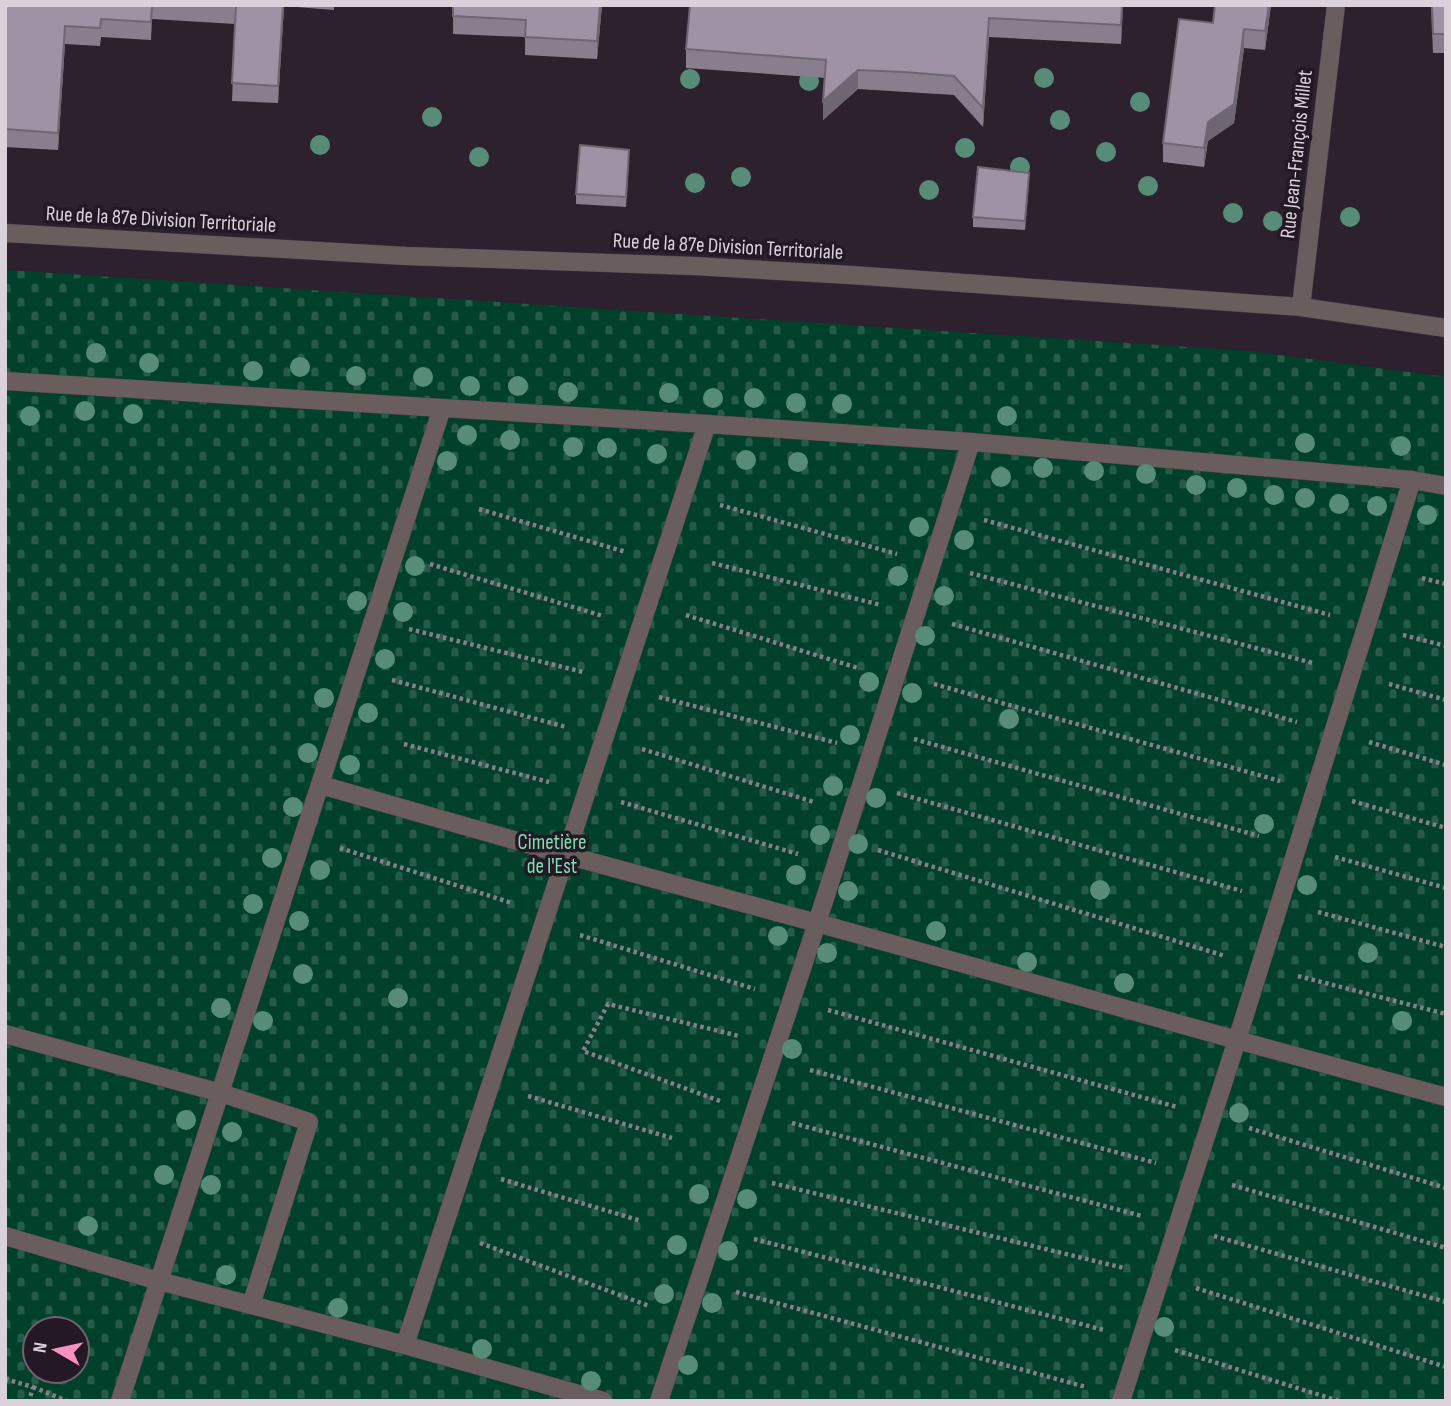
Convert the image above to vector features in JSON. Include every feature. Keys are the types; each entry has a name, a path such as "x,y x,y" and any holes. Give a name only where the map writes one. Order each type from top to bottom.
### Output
{"street":[{"name":"Rue Jean-François Millet","path":"1301,307 1336,5"},
{"name":"Rue de la 87e Division Territoriale","path":"5,233 406,256 746,269 1301,307 1446,328"},
{"path":"5,381 971,442 1412,480 1446,486"},
{"path":"120,1401 442,408"},
{"path":"405,1345 708,424"},
{"path":"659,1401 896,676 919,615 932,564 971,442"},
{"path":"1121,1401 1146,1341 1161,1277 1412,480"},
{"path":"321,785 1446,1097"},
{"path":"5,1034 221,1093 309,1122 251,1305"},
{"path":"5,1237 603,1401"}],"path":[{"path":"684,495 932,564 1446,700"},
{"path":"479,509 662,562"},
{"path":"949,511 1366,625"},
{"path":"396,554 640,628"},
{"path":"712,563 919,615 1446,765"},
{"path":"648,604 896,676 1446,828"},
{"path":"374,620 583,672"},
{"path":"358,671 604,737 852,813"},
{"path":"620,688 872,752"},
{"path":"879,729 1446,888"},
{"path":"404,744 586,792 835,865"},
{"path":"862,783 1446,947"},
{"path":"305,837 792,1000 1213,1117 1446,1188"},
{"path":"871,848 1260,967 1446,1014"},
{"path":"740,1036 608,1004 583,1051 754,1113 1178,1225 1446,1303"},
{"path":"772,1060 1195,1174 1446,1248"},
{"path":"491,1084 671,1138"},
{"path":"463,1167 641,1221"},
{"path":"734,1173 1161,1277 1446,1367"},
{"path":"716,1229 1146,1341 1339,1401"},
{"path":"480,1243 686,1319"},
{"path":"698,1282 1088,1387"},
{"path":"5,1379 67,1401"},
{"path":"29,1401 33,1387"}],"green space":[{"name":"Cimetière de l'Est","path":"5,270 1250,351 1446,377 1446,1401 5,1401"}],"building":[{"path":"5,5 152,5 151,22 101,19 100,28 65,26 58,133 5,129"},
{"path":"216,5 283,5 278,86 232,83 236,6"},
{"path":"453,5 600,5 597,41 525,37 526,20 453,16"},
{"path":"690,5 1122,5 1121,25 989,18 983,108 954,76 904,72 858,70 823,101 826,60 686,49"},
{"path":"1215,5 1269,5 1265,31 1244,29 1234,104 1208,122 1204,148 1163,143 1179,19 1213,23"},
{"path":"1432,5 1446,5 1446,34 1433,34"},
{"path":"580,145 629,150 626,197 576,194"},
{"path":"978,167 1029,173 1025,221 973,217"}]}
